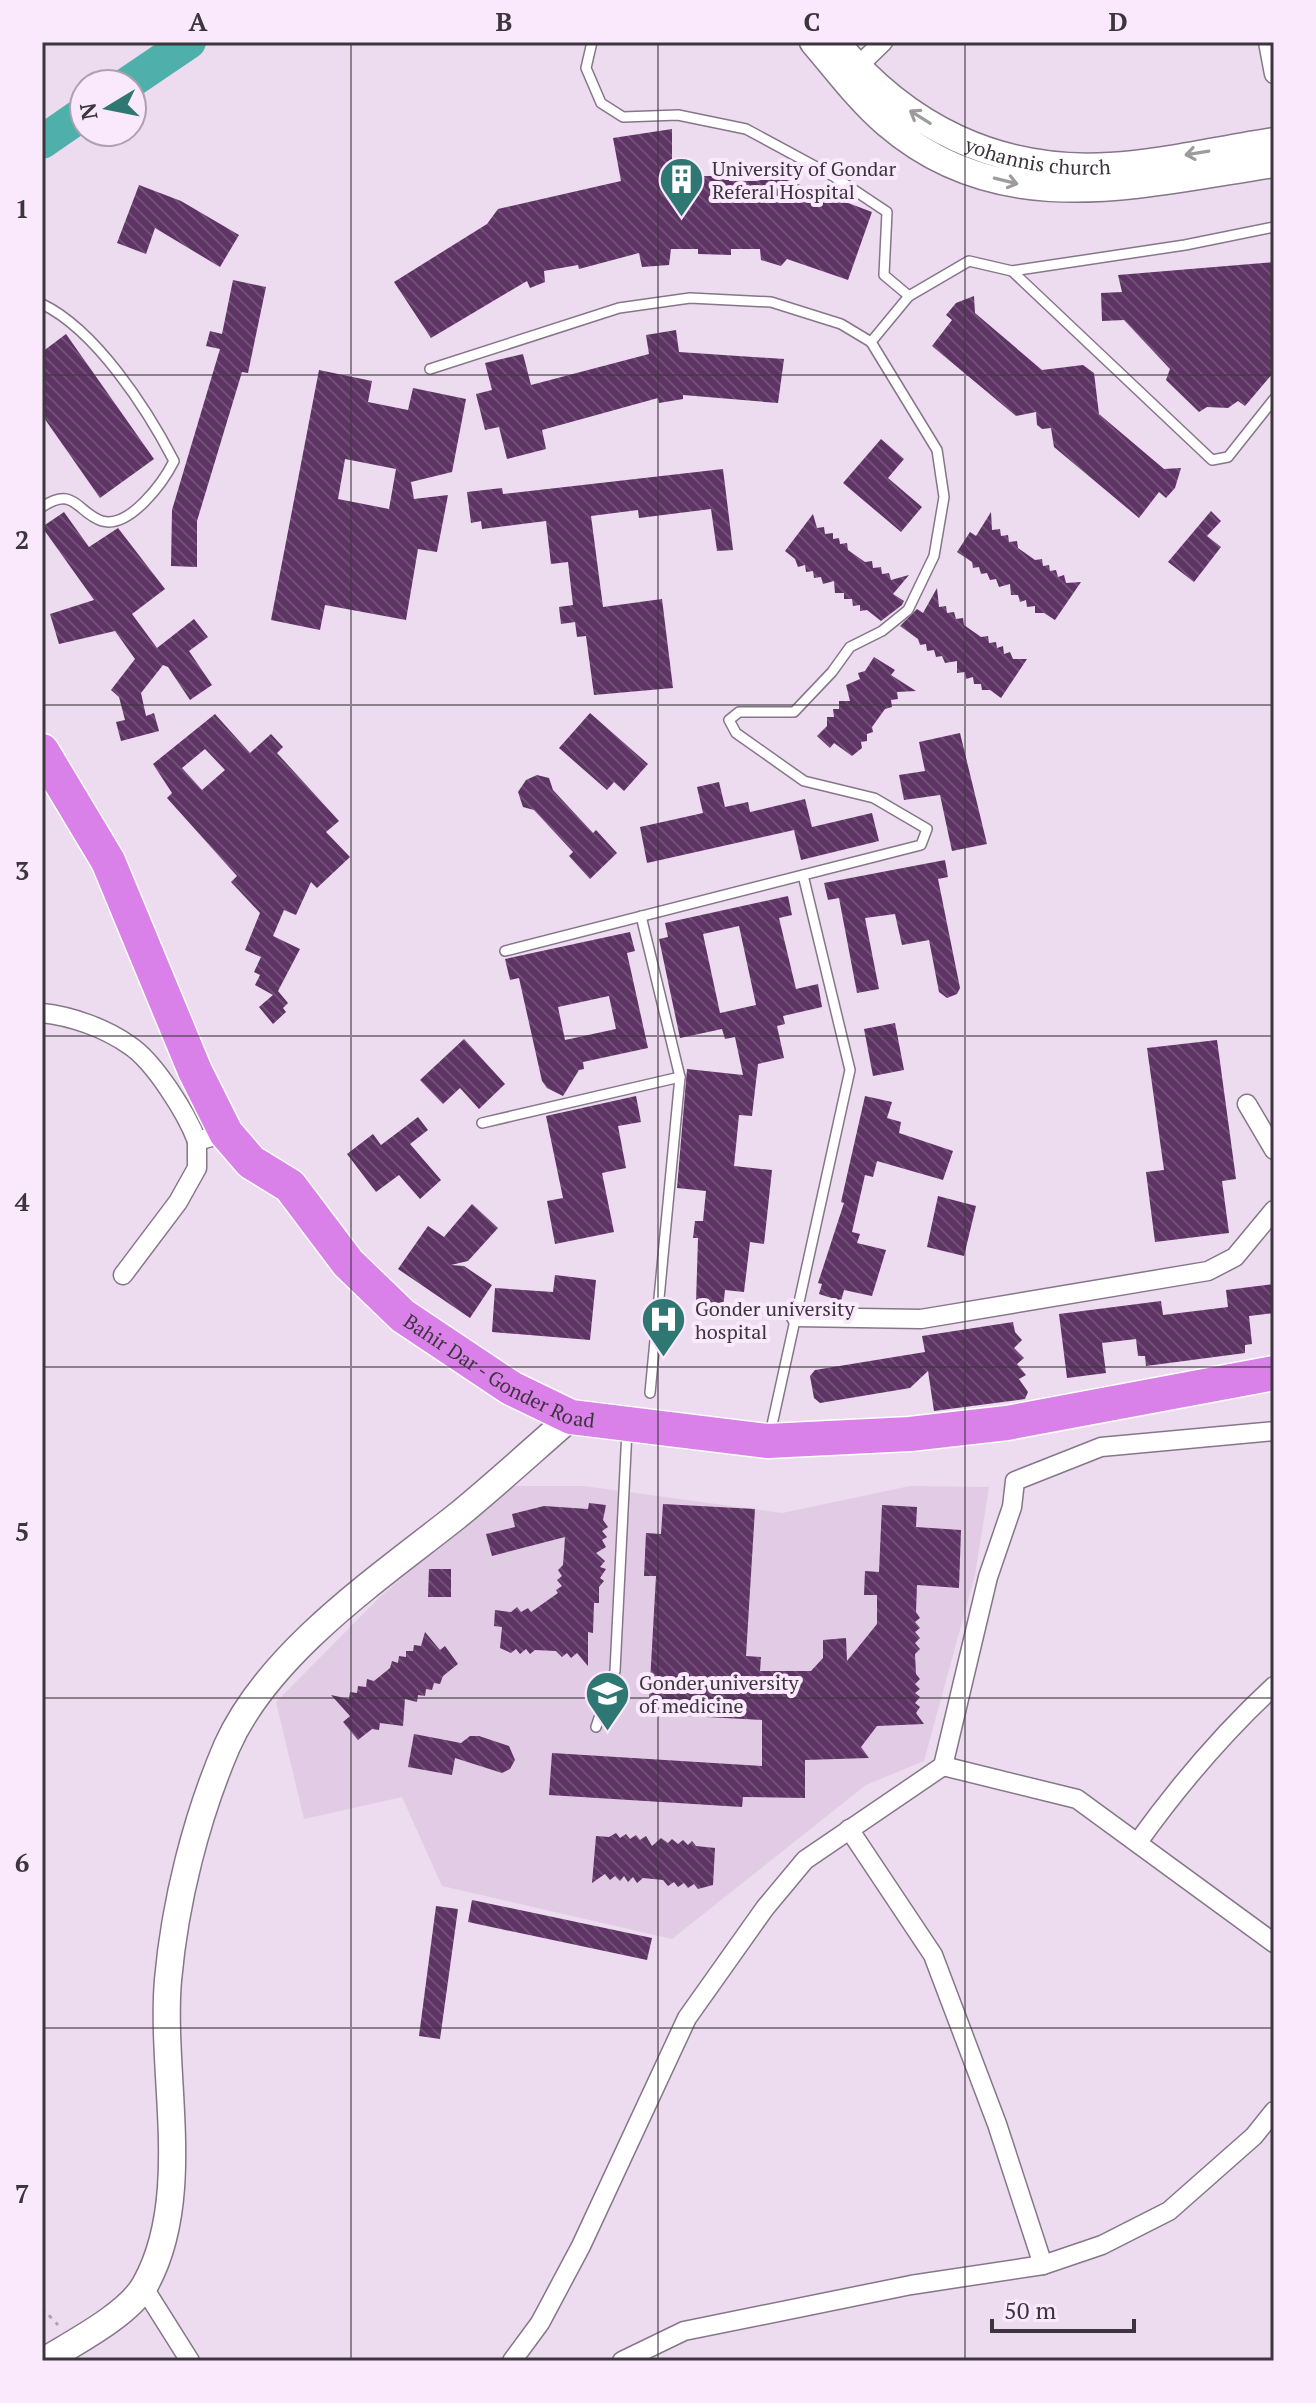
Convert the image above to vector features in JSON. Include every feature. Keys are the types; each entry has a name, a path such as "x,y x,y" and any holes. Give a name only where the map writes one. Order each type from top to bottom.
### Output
{"highway":[{"name":"Bahir Dar - Gonder Road","path":"42,751 108,861 195,1071 212,1137 290,1186 348,1263 403,1316 511,1388 571,1417 768,1441 910,1434 1007,1423 1274,1373"}],"street":[{"path":"813,42 851,73"},
{"path":"836,42 851,73 889,126 931,153 975,174 1058,178 1108,189 1274,164"},
{"path":"851,73 883,42"},
{"path":"1268,42 1274,74"},
{"name":"yohannis church","path":"1058,178 1110,166 1274,141"},
{"path":"42,1013 79,1021 131,1045 212,1137 178,1202 123,1275"},
{"path":"1247,1104 1274,1150"},
{"path":"796,1317 921,1319 1208,1271 1235,1257 1274,1210"},
{"path":"44,2361 121,2310 144,2288 164,2241 168,2201 171,2065 168,1982 181,1898 200,1825 228,1744 262,1688 312,1636 571,1417"},
{"path":"512,2361 540,2323 581,2246 687,2018 765,1908 805,1860 943,1766 988,1577 1012,1507 1015,1481 1101,1447 1274,1431"},
{"path":"1138,1842 1183,1780 1235,1722 1274,1686"},
{"path":"943,1766 1077,1799 1274,1943"},
{"path":"849,1829 933,1955 997,2124 1043,2265"},
{"path":"622,2361 684,2331 911,2285 1043,2265 1102,2245 1169,2211 1254,2136 1274,2111"},
{"path":"144,2288 190,2361"}],"lane":[{"path":"592,42 586,68 601,103 623,117 678,115 746,129 833,176 887,212 884,275 909,296"},
{"path":"871,342 909,296 969,261 1012,271 1185,245 1274,227"},
{"path":"1012,271 1212,460 1228,457 1274,399"},
{"path":"430,369 619,308 690,298 771,302 841,324 871,342 937,450 944,497 934,556 908,610 882,631 850,647 832,672 794,712 739,712 729,720 736,733 804,781 874,798 927,829 921,845 505,951"},
{"path":"42,304 66,315 105,359 154,423 174,461 160,488 119,520 102,521 77,502 63,498 42,507"},
{"path":"768,1441 850,1070 803,875"},
{"path":"641,916 680,1077 650,1393"},
{"path":"482,1123 680,1077"},
{"path":"596,1727 615,1671 628,1423"}],"shaded area":[{"name":"Gonder university of medicine","path":"506,1486 584,1486 782,1513 910,1486 989,1487 975,1575 924,1761 866,1785 672,1939 442,1886 402,1797 304,1819 276,1702 380,1597"}],"building":[{"name":"University of Gondar Referal Hospital","path":"672,129 672,176 729,176 729,181 779,177 872,212 848,280 787,259 781,266 761,260 760,249 731,249 731,255 698,254 698,249 671,249 669,265 642,267 639,253 579,269 578,265 544,271 545,282 530,288 527,281 431,338 394,282 487,224 498,209 621,181 613,138"},
{"path":"139,185 181,201 239,235 220,267 155,228 146,254 117,243"},
{"path":"1274,262 1274,372 1245,406 1238,401 1228,408 1207,407 1199,412 1166,380 1170,369 1124,320 1102,321 1101,293 1122,292 1118,275"},
{"path":"233,280 266,287 248,373 242,372 197,521 197,567 171,566 172,510 220,349 206,346 210,331 222,334"},
{"path":"974,296 975,313 1042,370 1083,365 1094,373 1099,414 1164,469 1181,468 1175,488 1166,498 1159,492 1139,518 1054,447 1051,428 1042,429 1037,425 1036,412 1016,416 932,346 952,320 946,315 956,303"},
{"path":"676,330 679,352 784,359 778,403 683,395 683,399 659,403 658,398 542,430 546,449 507,459 499,427 485,430 476,394 492,390 485,363 523,354 531,385 649,354 646,335"},
{"path":"66,334 154,459 100,498 42,415 42,352"},
{"path":"319,370 372,381 368,402 408,410 413,388 466,399 452,472 411,482 414,499 448,495 437,552 418,549 406,620 325,605 320,630 271,620","holes":["345,459 396,469 389,509 338,499"]},
{"path":"881,439 904,459 888,478 922,507 901,532 843,483"},
{"path":"723,469 733,550 717,551 711,509 639,518 638,510 591,516 603,607 662,599 673,688 594,695 586,636 577,637 575,622 561,624 559,607 573,605 568,562 551,564 546,521 482,529 481,521 471,523 467,492 502,488 503,494"},
{"path":"1211,511 1221,521 1207,536 1221,547 1194,582 1168,562"},
{"path":"64,512 89,547 118,528 165,589 132,614 157,648 194,619 208,637 189,651 212,685 190,700 168,667 163,665 141,693 146,716 154,713 159,731 121,741 116,722 125,720 119,697 111,690 135,659 115,631 59,644 50,614 94,600 42,527"},
{"path":"991,512 992,530 1000,529 1001,536 1008,535 1009,542 1017,541 1018,548 1035,560 1042,559 1043,566 1049,565 1050,571 1056,570 1058,577 1064,575 1066,583 1081,582 1055,620 1044,613 1035,613 1035,606 1027,607 1026,600 1020,602 1018,595 1011,595 1010,584 999,587 996,579 990,580 987,573 981,574 979,567 973,568 972,562 957,552 970,532 976,536"},
{"path":"813,514 817,528 824,527 825,534 833,533 833,539 839,538 840,544 847,543 848,550 865,562 872,561 873,568 881,567 882,574 889,573 891,580 909,575 893,594 904,601 902,605 881,621 867,610 860,611 860,605 853,606 852,599 844,599 844,593 835,593 834,581 823,584 821,577 814,578 813,571 806,572 805,565 798,567 795,559 785,551"},
{"path":"937,588 939,607 946,606 947,613 954,612 956,619 963,618 964,625 981,637 988,636 989,643 996,642 997,648 1003,646 1004,654 1010,652 1013,659 1027,659 1001,698 990,690 982,690 981,684 974,684 973,677 966,679 965,672 957,673 957,661 945,663 942,656 936,657 934,650 927,651 926,644 920,645 918,639 900,626 917,609 923,613"},
{"path":"874,657 895,670 891,675 916,691 897,692 898,699 891,700 892,707 885,709 872,727 873,732 867,734 867,741 861,742 862,748 852,756 834,743 830,748 817,736 827,726 827,717 834,717 833,709 839,709 839,701 850,701 846,685 860,679 858,673 865,671"},
{"path":"590,713 648,764 624,791 614,782 607,790 559,748"},
{"path":"215,714 250,753 271,734 283,747 277,753 339,821 326,832 350,857 317,888 311,882 296,915 284,910 273,936 300,949 278,991 288,1003 283,1008 286,1012 273,1024 259,1007 273,995 255,985 260,975 254,972 261,957 245,950 260,913 231,882 237,876 167,798 172,793 153,764","holes":["205,749 225,770 202,790 182,768"]},
{"path":"960,733 987,844 952,851 940,795 904,800 899,775 925,771 919,742"},
{"path":"537,775 549,778 553,790 593,833 596,830 617,853 590,879 569,856 573,852 534,810 523,807 518,792 526,780"},
{"path":"719,782 725,807 748,802 750,812 805,799 812,827 872,813 879,841 801,860 794,830 647,863 640,827 703,813 697,787"},
{"path":"945,860 948,877 938,879 960,988 957,994 947,998 939,992 929,940 902,945 895,914 865,918 879,989 857,993 839,898 828,900 824,883"},
{"path":"788,896 792,915 779,918 796,989 818,984 822,1007 783,1016 785,1024 777,1026 784,1058 758,1064 752,1116 739,1115 734,1166 772,1170 764,1244 750,1242 744,1292 725,1290 723,1308 696,1303 698,1238 693,1238 695,1221 703,1221 706,1191 677,1188 687,1069 743,1075 735,1037 725,1039 722,1029 680,1038 659,939 668,937 665,923","holes":["739,926 756,1005 720,1013 703,934"]},
{"path":"630,932 635,951 627,953 648,1048 583,1062 584,1069 579,1070 563,1096 547,1088 542,1081 519,978 510,980 505,959","holes":["609,996 616,1029 565,1040 558,1007"]},
{"path":"895,1023 904,1070 873,1076 864,1029"},
{"path":"464,1039 505,1084 479,1109 460,1088 443,1104 420,1080"},
{"path":"1217,1040 1236,1179 1222,1181 1229,1233 1155,1242 1146,1172 1164,1170 1147,1048"},
{"path":"636,1096 641,1122 618,1126 626,1168 602,1173 614,1232 555,1244 547,1201 563,1198 546,1116"},
{"path":"865,1096 892,1102 887,1118 901,1122 899,1133 953,1151 943,1180 877,1161 873,1177 865,1175 852,1232 860,1234 857,1243 886,1250 872,1296 844,1290 841,1301 819,1294 822,1284 818,1283 844,1203 841,1202"},
{"path":"418,1117 428,1130 410,1144 441,1180 420,1199 399,1175 376,1192 347,1154 373,1134 381,1145"},
{"path":"938,1196 976,1206 964,1256 927,1247"},
{"path":"472,1204 498,1228 468,1261 451,1265 464,1266 492,1285 470,1318 398,1269 428,1226 444,1237"},
{"path":"555,1275 596,1280 590,1340 492,1332 495,1288 553,1292"},
{"path":"1274,1284 1274,1313 1249,1316 1252,1344 1245,1345 1245,1353 1146,1366 1145,1356 1138,1356 1136,1339 1102,1343 1106,1373 1067,1378 1059,1314 1161,1301 1163,1315 1228,1307 1226,1290"},
{"path":"1013,1322 1015,1332 1022,1340 1014,1348 1024,1358 1017,1364 1026,1375 1019,1379 1028,1392 1025,1399 934,1411 928,1371 910,1388 820,1403 814,1398 810,1376 815,1370 925,1352 922,1336"},
{"path":"589,1503 606,1505 603,1520 608,1527 602,1531 607,1537 602,1540 606,1547 596,1553 605,1561 600,1567 606,1569 600,1578 604,1581 599,1587 599,1603 594,1603 593,1633 588,1632 588,1666 577,1653 571,1658 567,1653 562,1657 556,1651 535,1650 530,1654 526,1649 520,1654 516,1649 511,1653 500,1648 502,1627 494,1626 495,1610 511,1612 517,1607 521,1612 528,1608 531,1612 558,1593 556,1590 562,1586 557,1580 562,1576 558,1570 563,1565 565,1537 492,1556 486,1534 515,1527 512,1514 544,1506 588,1509"},
{"path":"663,1504 755,1509 746,1656 761,1657 760,1671 811,1671 823,1658 823,1640 846,1638 847,1661 877,1624 877,1595 864,1595 865,1571 879,1572 882,1505 917,1507 916,1527 961,1530 959,1588 917,1585 916,1612 920,1618 915,1622 920,1628 915,1632 920,1638 915,1643 920,1649 915,1654 916,1674 920,1679 915,1684 920,1689 915,1693 920,1697 915,1703 920,1707 916,1713 924,1724 877,1726 861,1747 869,1758 805,1760 805,1798 743,1797 742,1807 549,1795 552,1753 762,1766 762,1720 669,1715 670,1702 649,1700 656,1576 644,1576 646,1533 661,1534"},
{"path":"429,1569 451,1569 451,1597 428,1597"},
{"path":"425,1632 440,1650 445,1646 458,1664 443,1676 440,1684 434,1683 432,1690 426,1689 425,1696 418,1695 417,1702 405,1699 403,1726 380,1723 379,1730 372,1729 358,1740 343,1722 350,1716 331,1695 349,1699 350,1692 357,1693 358,1686 366,1687 367,1679 374,1681 390,1668 392,1661 398,1663 399,1656 406,1657 406,1651 413,1651 414,1645 421,1646"},
{"path":"414,1734 461,1743 470,1736 479,1736 509,1746 515,1760 510,1769 502,1773 455,1758 452,1775 408,1767"},
{"path":"616,1833 620,1838 626,1834 630,1839 636,1835 640,1840 646,1836 652,1846 661,1838 668,1843 672,1839 678,1844 683,1840 688,1845 692,1841 696,1846 715,1848 713,1885 698,1889 694,1884 688,1888 684,1883 678,1887 674,1882 668,1886 663,1880 643,1878 637,1883 633,1877 628,1882 624,1876 620,1881 615,1876 610,1880 605,1874 592,1883 596,1836 609,1837"},
{"path":"472,1900 652,1938 647,1960 468,1922"},
{"path":"436,1906 458,1909 440,2039 419,2036"}],"waterway":[{"path":"148,70 189,42"},
{"path":"42,142 68,124"}],"place":[{"name":"University of Gondar Referal Hospital","path":"681,218"},
{"name":"Gonder university hospital","path":"664,1359"},
{"name":"Gonder university of medicine","path":"608,1732"}]}
